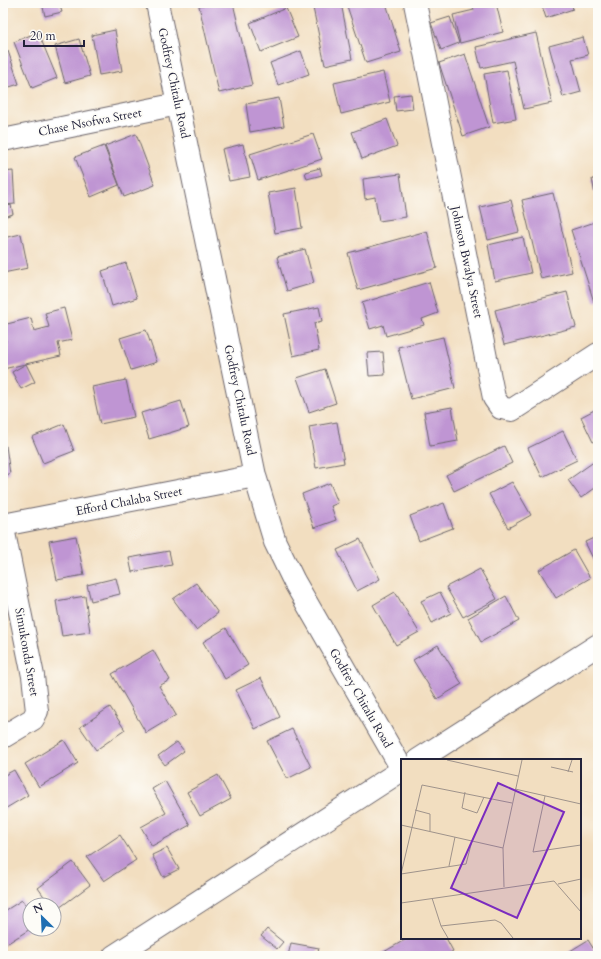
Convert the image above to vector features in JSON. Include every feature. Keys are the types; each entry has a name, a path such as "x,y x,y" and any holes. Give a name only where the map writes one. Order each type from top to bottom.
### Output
{"street":[{"name":"Godfrey Chitalu Road","path":"157,3 256,476 275,542 294,581 401,767"},
{"name":"Johnson Bwalya Street","path":"415,3 494,398 501,408 512,410 598,354"},
{"name":"Chase Nsofwa Street","path":"3,140 178,104"},
{"name":"Efford Chalaba Street","path":"3,526 256,476"},
{"name":"Simukonda Street","path":"3,526 33,676 37,711 33,719 3,737"},
{"path":"420,759 598,645"},
{"path":"114,956 401,770"}],"building":[{"path":"42,3 59,3 62,12 45,16"},
{"path":"212,3 233,3 252,85 219,93 199,6"},
{"path":"312,3 341,3 352,59 325,65"},
{"path":"346,3 386,3 401,52 366,63"},
{"path":"472,3 496,3 503,32 460,43 453,15 474,10"},
{"path":"541,3 571,3 573,9 546,18"},
{"path":"286,8 298,37 261,52 250,23"},
{"path":"450,17 459,43 441,50 431,23"},
{"path":"115,30 122,71 99,75 92,35"},
{"path":"38,32 57,78 32,88 14,42"},
{"path":"536,33 552,103 524,109 513,61 481,68 476,47"},
{"path":"583,37 588,55 572,59 581,92 563,97 549,46"},
{"path":"79,39 90,76 65,83 55,46"},
{"path":"8,51 19,84 3,89 3,53"},
{"path":"301,51 309,74 278,85 270,63"},
{"path":"465,54 489,127 463,136 439,63"},
{"path":"507,70 516,119 493,123 484,74"},
{"path":"383,72 390,102 341,114 334,83"},
{"path":"411,94 413,109 396,111 394,96"},
{"path":"279,98 284,126 250,132 246,104"},
{"path":"387,119 397,146 362,159 352,132"},
{"path":"136,134 155,185 124,197 105,146"},
{"path":"313,134 322,159 258,180 250,154"},
{"path":"243,144 250,177 229,181 222,149"},
{"path":"104,146 119,185 91,197 75,157"},
{"path":"320,168 322,175 307,179 305,172"},
{"path":"13,171 15,204 3,205 3,172"},
{"path":"400,174 406,217 379,221 375,197 365,199 363,179"},
{"path":"598,178 598,205 597,205 592,179"},
{"path":"296,188 302,228 275,233 268,193"},
{"path":"553,193 572,272 541,279 522,200"},
{"path":"511,200 519,232 488,240 480,207"},
{"path":"11,205 13,214 3,217 3,207"},
{"path":"598,221 598,301 594,302 571,230"},
{"path":"427,231 437,268 358,290 348,253"},
{"path":"21,234 28,268 3,273 3,238"},
{"path":"523,237 531,273 495,281 488,245"},
{"path":"305,249 314,283 287,291 277,257"},
{"path":"126,263 137,298 112,306 102,271"},
{"path":"429,282 438,313 422,319 424,325 386,336 383,325 370,329 362,303"},
{"path":"567,292 576,327 504,345 495,310"},
{"path":"319,307 322,321 314,323 319,350 293,356 284,314"},
{"path":"64,308 72,340 58,343 61,356 3,369 3,343 6,342 3,325 31,318 34,331 49,327 45,313"},
{"path":"146,330 157,362 131,370 120,338"},
{"path":"443,337 455,388 411,399 398,347"},
{"path":"383,352 385,375 369,376 367,353"},
{"path":"26,364 35,382 21,389 12,372"},
{"path":"325,369 336,403 309,412 297,378"},
{"path":"126,380 134,417 100,424 92,387"},
{"path":"181,401 189,427 149,439 141,413"},
{"path":"452,407 458,441 430,446 424,412"},
{"path":"598,408 598,440 593,442 581,417"},
{"path":"337,422 344,463 316,468 309,427"},
{"path":"64,424 74,451 43,463 32,437"},
{"path":"563,431 577,460 542,477 528,448"},
{"path":"3,446 6,446 10,474 3,475"},
{"path":"504,446 512,463 454,491 446,475"},
{"path":"595,461 598,465 598,486 581,498 568,480"},
{"path":"512,482 531,515 508,528 489,494"},
{"path":"330,483 338,503 331,506 336,520 314,528 302,494"},
{"path":"444,503 453,528 419,541 410,516"},
{"path":"76,536 84,575 57,580 49,541"},
{"path":"598,536 598,569 585,542"},
{"path":"360,539 380,579 357,591 337,550"},
{"path":"574,550 590,578 556,598 539,570"},
{"path":"169,551 172,565 132,572 129,558"},
{"path":"480,569 497,599 463,617 446,587"},
{"path":"116,578 120,594 91,601 87,585"},
{"path":"196,583 218,613 196,630 173,599"},
{"path":"395,592 419,632 396,645 373,605"},
{"path":"440,592 451,613 432,623 421,601"},
{"path":"85,596 90,632 62,636 56,601"},
{"path":"506,596 519,621 481,642 468,618"},
{"path":"226,628 248,665 225,679 203,642"},
{"path":"438,645 462,684 437,699 413,660"},
{"path":"153,650 170,680 159,686 176,715 146,733 112,674"},
{"path":"261,678 280,717 255,729 236,690"},
{"path":"110,707 125,730 96,750 80,727"},
{"path":"292,729 311,767 287,779 267,741"},
{"path":"64,740 78,763 39,787 25,764"},
{"path":"177,742 184,751 165,765 158,756"},
{"path":"14,770 28,795 3,810 3,776"},
{"path":"218,775 231,799 200,816 187,792"},
{"path":"165,781 190,825 152,846 141,827 166,813 152,789"},
{"path":"120,835 136,860 104,881 87,857"},
{"path":"167,848 179,869 163,877 152,855"},
{"path":"73,862 90,885 62,906 62,897 44,897 38,888"},
{"path":"22,900 22,934 5,945 3,943 3,912"},
{"path":"267,929 283,942 277,949 261,936"},
{"path":"406,939 447,939 453,951 445,956 377,956"},
{"path":"588,940 598,956 562,956"},
{"path":"291,943 319,948 317,956 288,956"}]}
